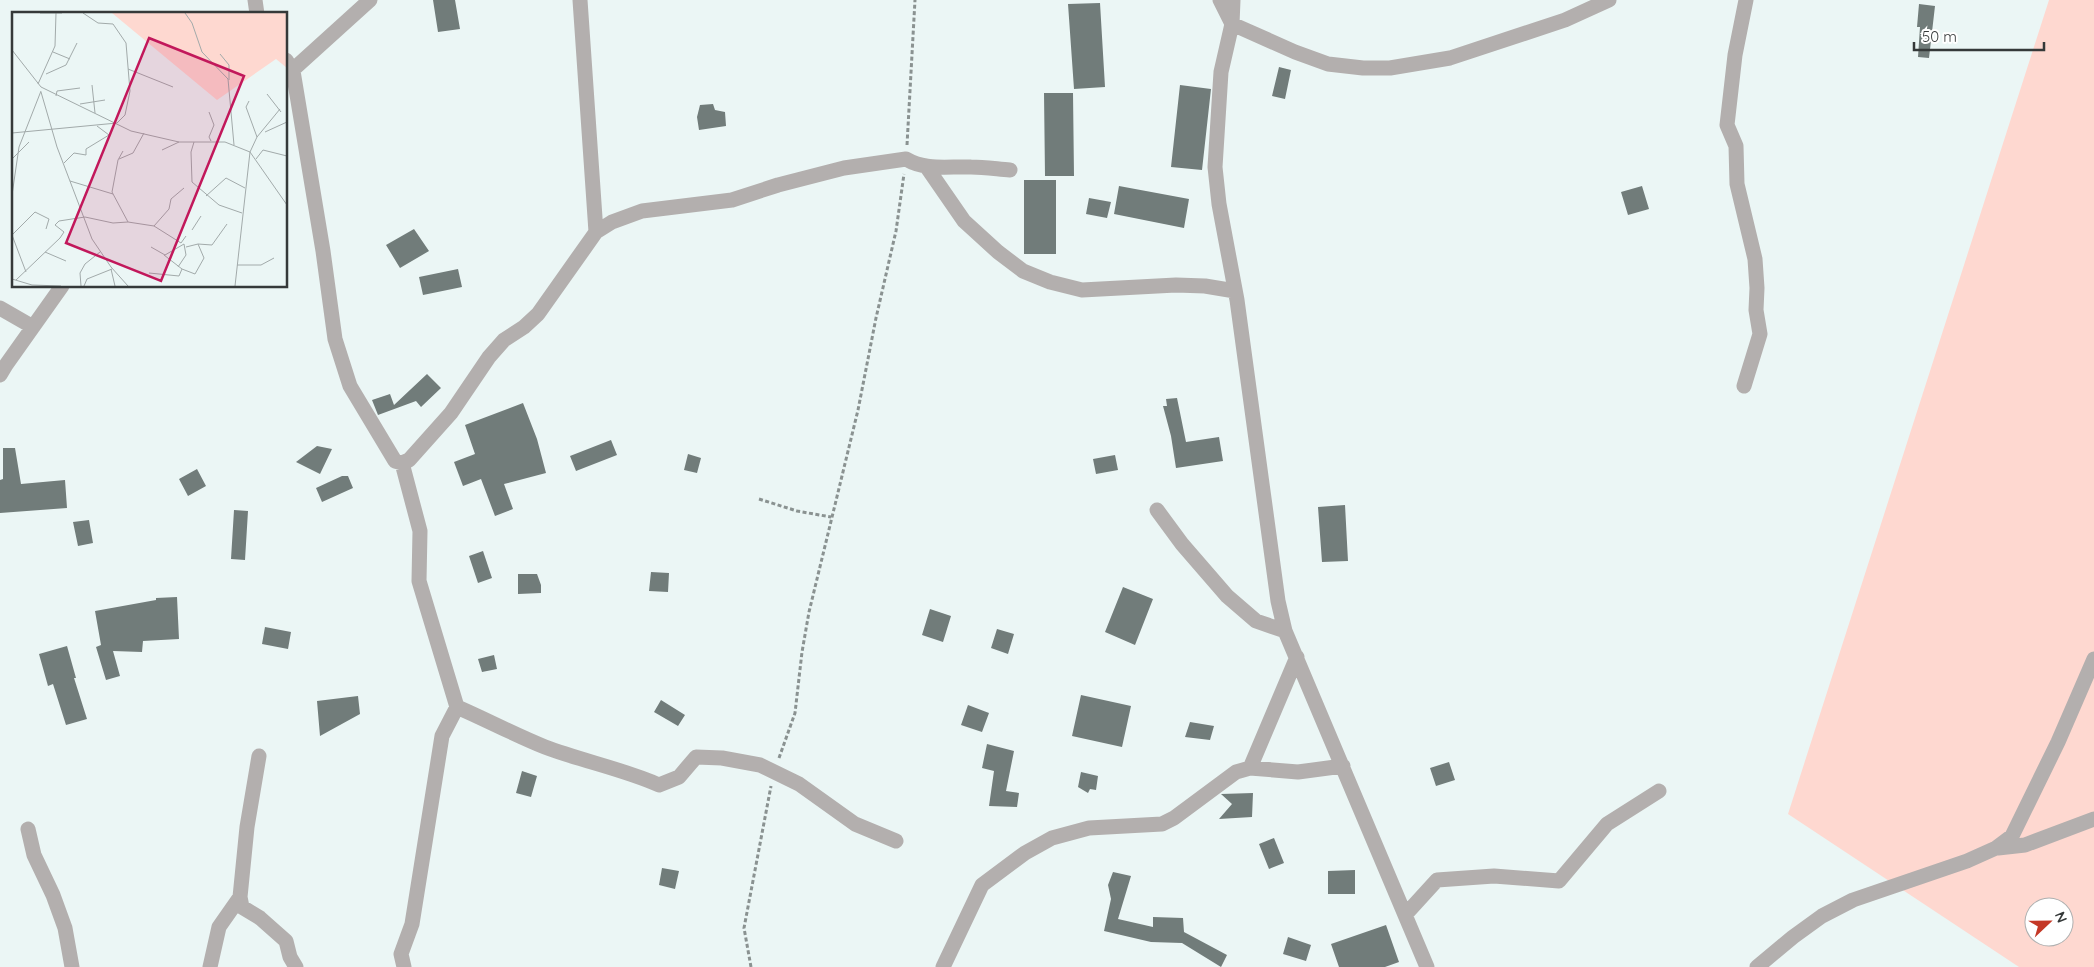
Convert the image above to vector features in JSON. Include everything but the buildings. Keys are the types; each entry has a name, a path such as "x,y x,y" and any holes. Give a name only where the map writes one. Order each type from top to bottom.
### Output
{"street":[{"path":"370,0 288,69 323,251 335,339 350,386 395,461 402,463 409,460 451,413 489,357 504,340 524,327 538,314 596,232 612,222 642,211 732,200 844,168 906,159 914,164 926,166 1010,170"},
{"path":"580,0 596,232"},
{"path":"1220,0 1232,24 1328,64 1363,68 1390,68 1450,58 1565,20 1609,0"},
{"path":"1234,0 1232,24 1221,72 1215,167 1219,204 1235,291 1278,601 1285,631 1428,967"},
{"path":"1744,386 1760,334 1756,310 1756,259 1736,184 1736,146 1728,125 1735,55 1746,0"},
{"path":"926,166 964,221 998,252 1024,271 1050,282 1082,290 1176,285 1205,286 1235,291"},
{"path":"0,376 61,288"},
{"path":"0,308 33,327"},
{"path":"402,463 420,531 419,581 457,708 442,736 412,924 401,954 404,967"},
{"path":"1157,510 1182,544 1227,596 1256,621 1285,631"},
{"path":"1250,768 1297,657"},
{"path":"1757,967 1822,916 1852,900 1967,861 1996,848 2012,836 2058,742 2094,659"},
{"path":"457,708 544,746 659,785 679,777 696,757 722,758 760,765 799,784 855,824 896,841"},
{"path":"259,756 247,827 240,897 242,907 260,918 286,941 290,957 296,967"},
{"path":"943,967 982,886 1025,853 1052,838 1089,828 1162,824 1174,818 1236,772 1250,768 1298,772 1343,766"},
{"path":"1406,914 1437,880 1494,876 1559,881 1607,824 1659,791"},
{"path":"1996,848 2025,845 2094,819"},
{"path":"28,829 34,855 53,895 65,928 72,967"},
{"path":"210,967 219,927 240,897"}],"path":[{"path":"751,967 744,928 774,772 795,713 802,652 831,518 858,410 896,231 906,159 915,0"},
{"path":"759,499 797,511 831,518"}],"shaded area":[{"path":"2049,0 2094,0 2094,967 2019,967 1788,814"}]}
